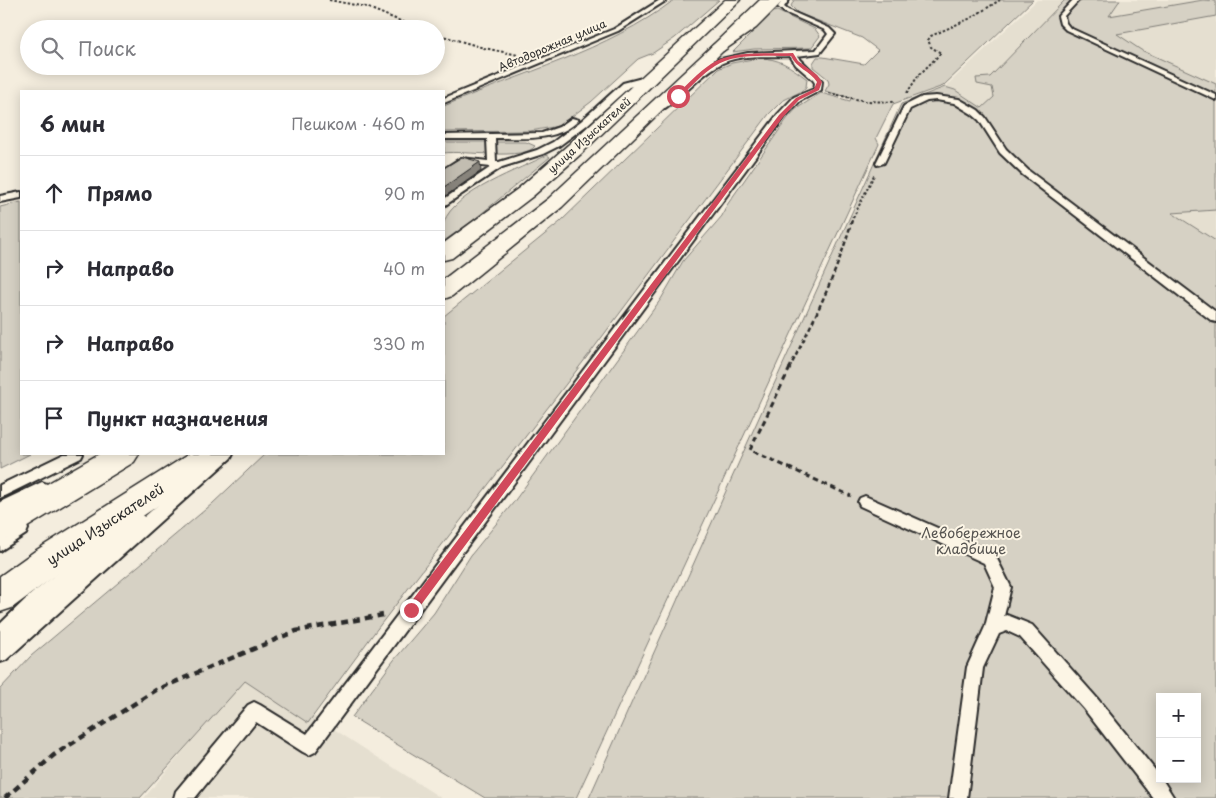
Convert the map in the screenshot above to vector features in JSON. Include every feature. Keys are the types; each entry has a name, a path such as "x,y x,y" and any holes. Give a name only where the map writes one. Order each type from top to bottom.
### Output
{"highway":[{"path":"718,48 738,19 756,0"},
{"path":"718,48 768,0"},
{"path":"718,48 751,25 777,0"},
{"name":"улица Изыскателей","path":"445,252 526,192 575,149 731,2"},
{"name":"улица Изыскателей","path":"445,290 555,203 655,110 718,48"},
{"path":"0,525 122,455"},
{"name":"улица Изыскателей","path":"9,596 47,562 211,455"}],"lane":[{"name":"Автодорожная улица","path":"445,101 616,30 664,0"},
{"path":"655,110 678,96 705,71 722,60 748,55 793,55 818,52 832,34 827,29 786,11 781,7 786,0"},
{"path":"1076,0 1061,16 1063,24 1068,29 1216,98"},
{"path":"183,798 254,711 309,746 781,116 797,99 816,90 819,82 816,76 796,62 793,55"},
{"path":"445,137 530,136 553,133 568,125 615,89 650,78"},
{"path":"445,172 462,161 473,166 492,164 540,152 556,144 584,123 626,85"},
{"path":"880,163 906,108 925,99 936,98 965,104 982,119 1002,151 1026,172 1216,318"},
{"path":"491,136 492,164"},
{"path":"448,195 492,164"},
{"path":"0,199 20,195"},
{"path":"0,492 67,455"},
{"path":"0,492 74,455"},
{"path":"0,509 107,455"},
{"path":"0,538 132,455"},
{"path":"0,582 108,510 204,455"},
{"path":"0,635 36,600 218,455"},
{"path":"0,654 225,455"},
{"path":"0,544 69,496"},
{"path":"865,502 989,558 1004,587 993,628 975,667 958,798"},
{"path":"0,611 9,596"},
{"path":"993,628 1007,623 1026,631 1090,703 1165,798"}],"path":[{"path":"329,0 366,7 398,20"},
{"path":"906,97 911,84 919,73 941,53 931,47 928,40 931,36 971,18 1000,0"},
{"path":"445,36 538,62"},
{"path":"816,90 865,101 894,102 898,100"},
{"path":"865,502 750,450 817,313 845,246 854,214 880,163"},
{"path":"5,798 54,755 156,690 296,631 411,610"}],"shaded area":[{"path":"1037,0 1216,0 1216,272 955,90 945,87"},
{"path":"248,674 441,798 144,798"}],"green space":[{"path":"674,0 719,0 675,38 653,53 638,59 591,102 559,126 530,131 445,132 445,106 562,60 648,18"},
{"path":"794,0 1033,0 943,86 893,104 876,138 879,144 576,798 485,798 352,717 394,660 434,613 471,555 513,503 661,299 683,261 722,216 727,205 787,119 796,109 821,93 850,101 851,98 825,91 829,84 828,79 813,67 813,63 817,57 823,57 864,64 878,50 862,38 798,13 791,6"},
{"name":"Левобережное кладбище","path":"1065,0 1120,0 1109,16 1203,0 1216,1 1216,16 1117,34 1141,50 1216,84 1216,210 1172,213 1216,241 1216,798 589,798 901,104 945,87 955,90 982,108 994,97 992,87 977,84 976,78 990,77"},
{"path":"777,11 815,29 820,36 811,48 754,49 733,52 773,12"},
{"path":"758,58 772,59 790,67 807,79 806,87 782,101 769,114 593,349 374,633 308,723 245,681 140,798 0,798 0,689 31,656 212,504 264,455 445,455 445,315 560,222 718,69 732,63"},
{"path":"445,142 526,142 535,146 520,153 507,154 445,153"},
{"path":"547,155 550,157 475,219 445,240 445,220 450,211 474,191"},
{"path":"20,202 20,455 28,455 0,469 0,207"}],"building":[{"path":"462,157 480,162 445,186 445,167"}],"route":[{"path":"411,610 781,116 797,99 816,90 819,82 816,76 796,62 793,55 748,55 722,60 713,65 678,96"}]}
